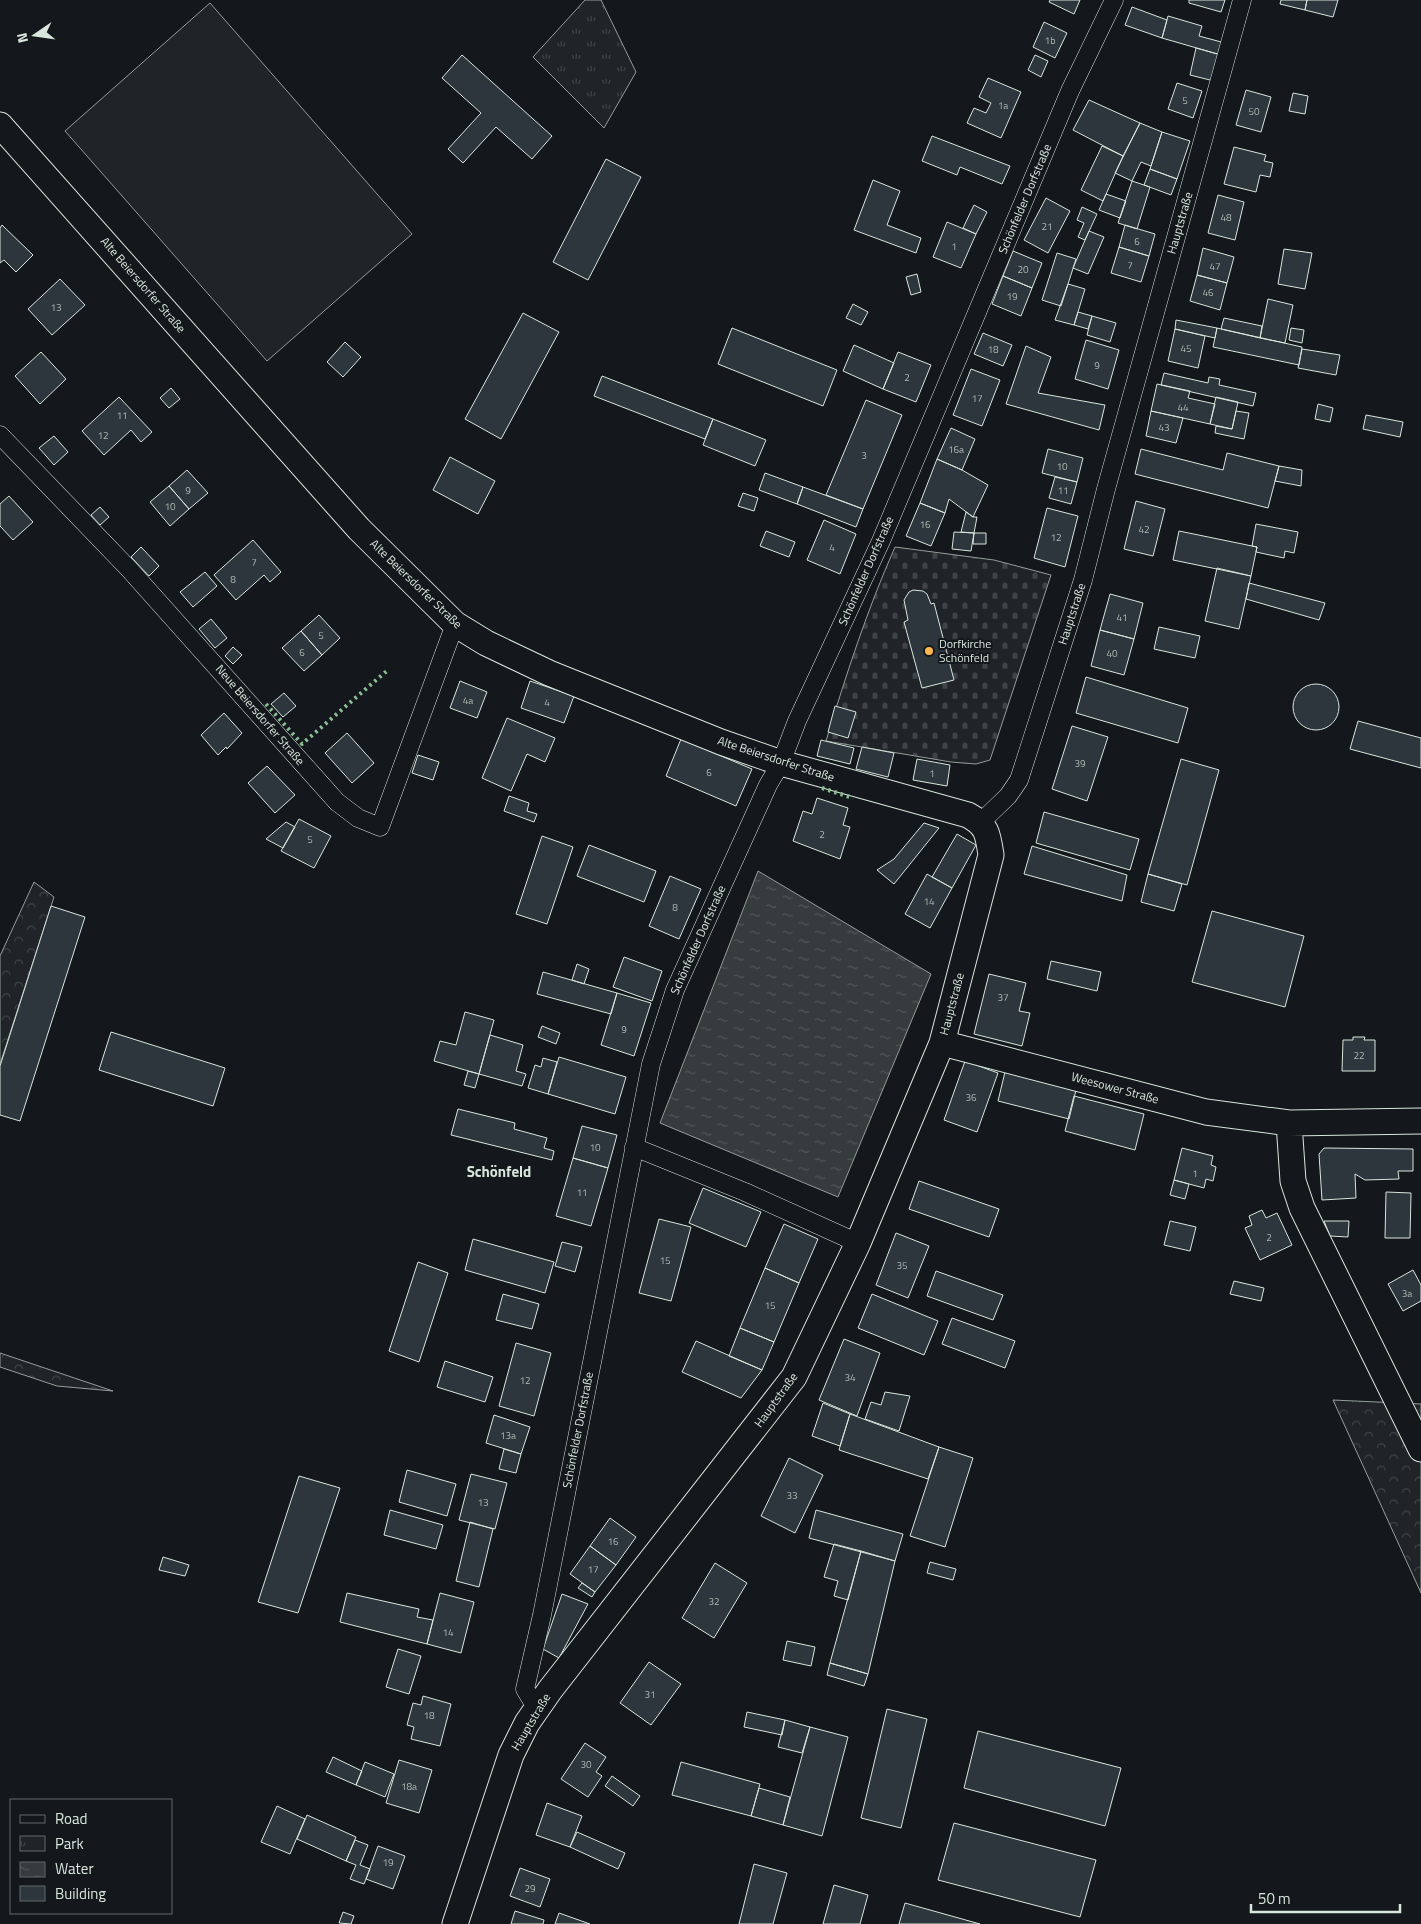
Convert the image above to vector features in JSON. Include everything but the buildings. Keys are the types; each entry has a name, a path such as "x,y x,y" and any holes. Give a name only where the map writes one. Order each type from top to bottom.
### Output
{"main road":[{"name":"Alte Beiersdorfer Straße","path":"0,125 359,529 455,624 486,642 549,673 721,742 781,763 968,815 981,822"},
{"name":"Hauptstraße","path":"455,1924 511,1755 527,1723 550,1690 794,1377 858,1243 942,1043 991,854 988,835 981,822"},
{"name":"Weesower Straße","path":"942,1043 1206,1112 1289,1122 1421,1121"},
{"path":"1289,1122 1293,1182 1302,1208 1421,1449"}],"street":[{"name":"Schönfelder Dorfstraße","path":"537,1709 525,1689 542,1615 651,1064 675,990 768,785 781,763 797,721 881,542 1070,91 1114,0"},
{"name":"Hauptstraße","path":"981,822 1008,796 1019,780 1083,580 1106,489 1242,0"},
{"name":"Neue Beiersdorfer Straße","path":"0,435 129,569 337,802 358,818 380,827 455,624"},
{"path":"634,1147 745,1192 858,1243"}],"green space":[{"path":"585,0 601,0 636,72 604,128 533,57"},
{"path":"210,3 412,234 267,361 65,131"},
{"path":"895,547 994,560 1051,575 990,760 976,764 951,762 826,741 875,595"},
{"path":"34,882 54,897 0,1064 0,956"},
{"path":"0,1353 113,1391 57,1386 0,1367"},
{"path":"1333,1400 1421,1404 1421,1593"}],"water":[{"path":"758,871 931,974 838,1197 660,1123"}],"hedge":[{"path":"266,704 302,744 389,669"},
{"path":"822,788 853,798"}],"place":[{"name":"Dorfkirche Schönfeld","path":"929,651"}],"district":[{"name":"Schönfeld","path":"499,1172"}]}
